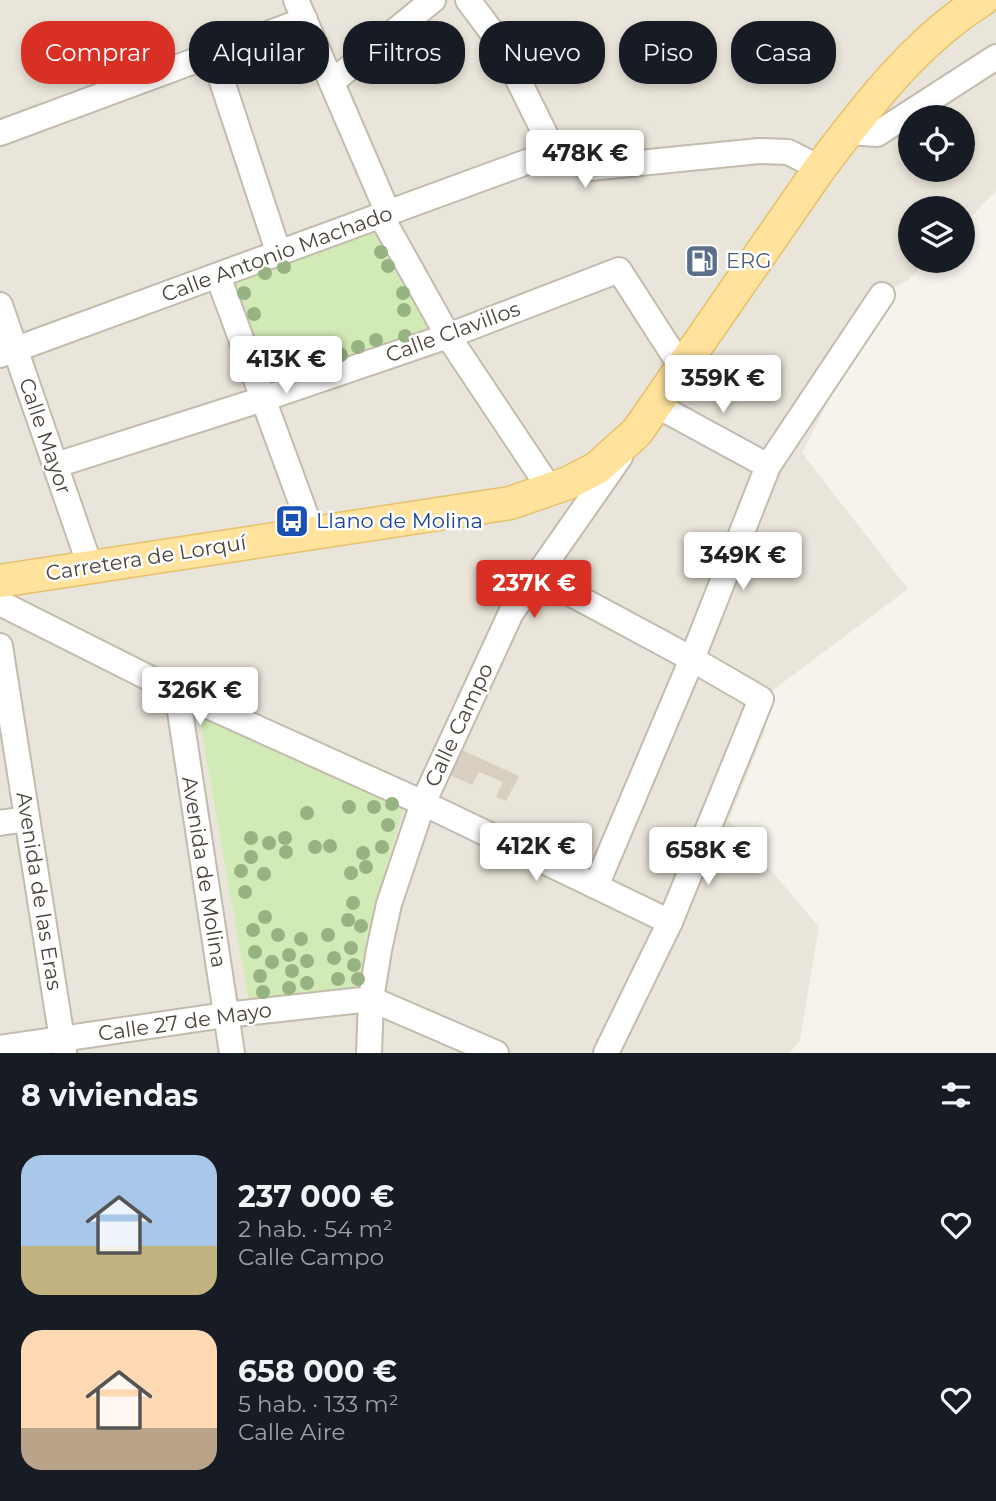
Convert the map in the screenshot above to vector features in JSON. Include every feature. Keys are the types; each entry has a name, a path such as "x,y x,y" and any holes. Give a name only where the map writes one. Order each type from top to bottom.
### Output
{"main road":[{"name":"Carretera de Lorquí","path":"0,581 312,531 510,503 568,483 597,468 637,432 847,132 886,85 930,40 982,0"}],"street":[{"path":"332,82 433,0"},
{"path":"468,0 500,43 554,152 590,168 759,151 788,152 820,168"},
{"path":"279,21 301,10 385,215 448,336 550,489"},
{"path":"847,132 877,134 996,57"},
{"path":"0,133 189,63"},
{"path":"223,84 279,254"},
{"name":"Calle Antonio Machado","path":"8,352 554,152"},
{"name":"Calle Clavillos","path":"56,465 448,336 620,270 682,368"},
{"path":"218,276 312,531"},
{"path":"596,886 692,659 768,466 882,295"},
{"name":"Calle Mayor","path":"0,305 8,352 56,465 90,566"},
{"path":"656,405 768,466"},
{"name":"Calle Campo","path":"369,1053 371,999 389,904 423,803 511,613 637,432"},
{"path":"536,575 761,699 670,922 606,1053"},
{"path":"0,603 177,692 423,803 670,922"},
{"name":"Avenida de las Eras","path":"0,646 63,1046"},
{"name":"Avenida de Molina","path":"177,692 232,1053"},
{"path":"0,823 27,819"},
{"path":"371,999 496,1053"},
{"name":"Calle 27 de Mayo","path":"0,1048 63,1046 225,1015 371,999"}],"shaded area":[{"path":"0,0 996,0 996,191 975,213 975,196 898,196 898,273 915,273 882,295 802,453 908,589 761,699 766,728 729,820 819,927 800,1040 790,1053 0,1053"}],"green space":[{"path":"378,224 433,333 274,387 232,284"},
{"path":"199,716 404,805 367,936 363,987 249,1002"}],"building":[{"path":"462,750 519,776 506,801 496,797 503,782 479,772 472,785 450,775"}],"place":[{"name":"ERG","path":"702,261"},
{"name":"Llano de Molina","path":"292,521"}]}
